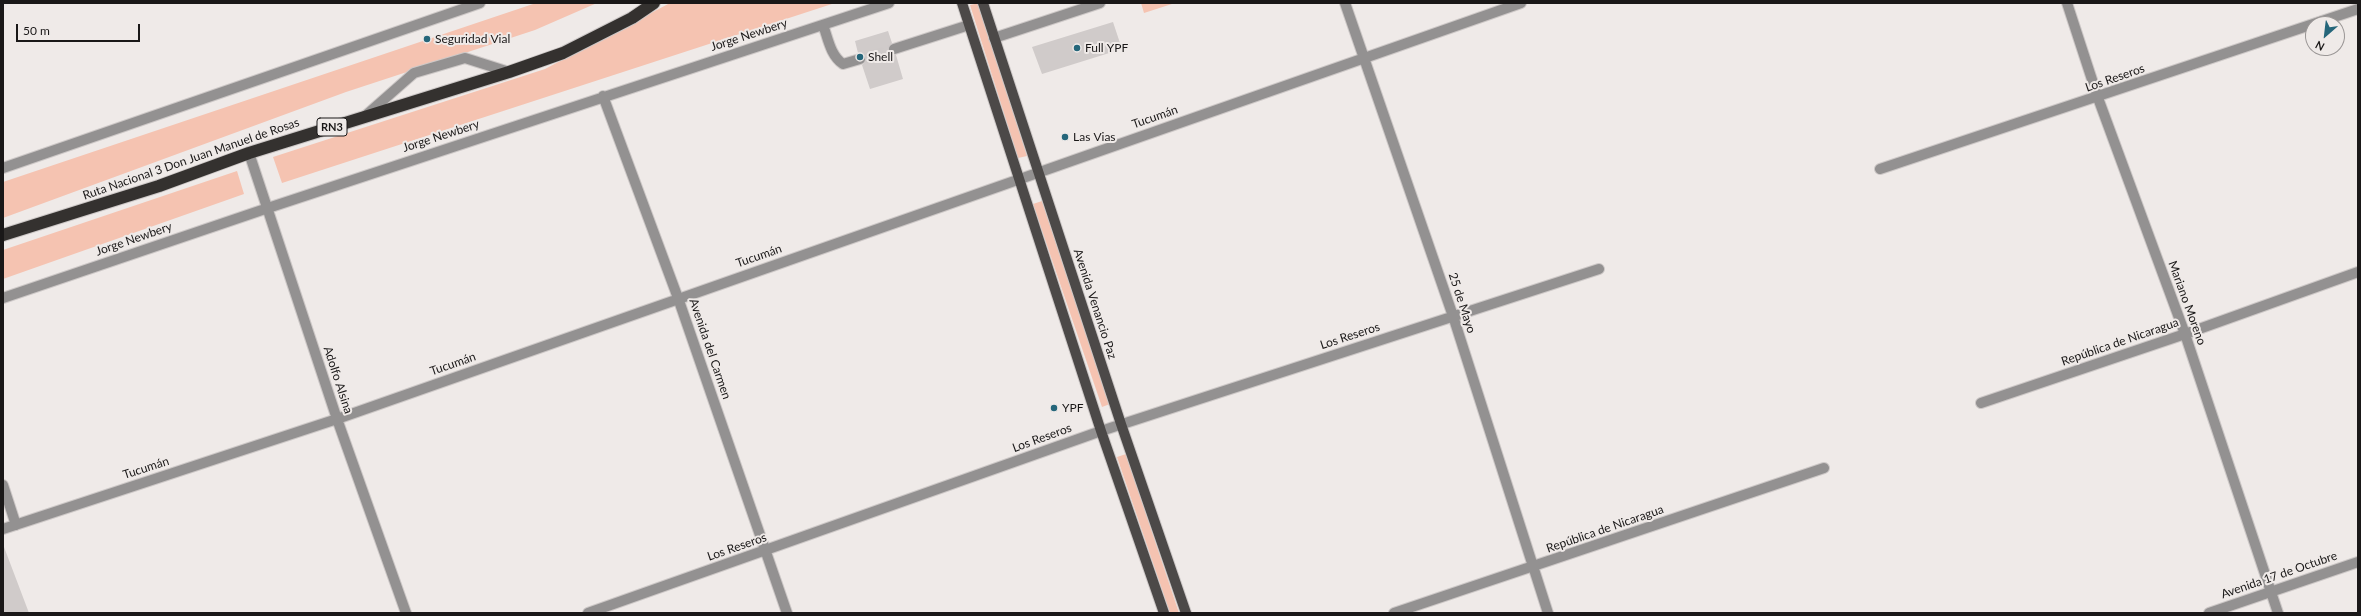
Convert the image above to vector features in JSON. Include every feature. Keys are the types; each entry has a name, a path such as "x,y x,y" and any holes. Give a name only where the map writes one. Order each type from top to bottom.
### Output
{"highway":[{"name":"Ruta Nacional 3 Don Juan Manuel de Rosas","path":"3,236 159,186 249,154 509,72 563,53 625,21 654,3"}],"main road":[{"path":"962,3 1018,179 1164,613"},
{"name":"Avenida Venancio Paz","path":"983,3 1121,424 1186,613"}],"street":[{"path":"3,168 480,3"},
{"name":"Jorge Newbery","path":"3,298 603,96 889,3"},
{"path":"994,38 1100,3"},
{"name":"25 de Mayo","path":"1345,3 1453,316 1532,568 1548,613"},
{"name":"Tucumán","path":"3,529 337,419 1521,3"},
{"name":"Mariano Moreno","path":"2067,3 2098,98 2185,334 2278,613"},
{"name":"Los Reseros","path":"1880,169 2098,98 2358,8"},
{"path":"823,25 834,56 838,60 843,64 860,59"},
{"path":"894,49 969,25"},
{"path":"364,117 414,72 465,58 509,72"},
{"name":"Avenida del Carmen","path":"603,96 678,298 787,613"},
{"name":"Adolfo Alsina","path":"249,154 337,419 406,613"},
{"name":"Los Reseros","path":"588,613 1121,424 1599,269"},
{"name":"República de Nicaragua","path":"1981,403 2185,334 2358,272"},
{"name":"República de Nicaragua","path":"1394,613 1532,568 1824,468"},
{"path":"3,485 16,524"},
{"name":"Avenida 17 de Octubre","path":"2209,613 2358,562"}],"shaded area":[{"path":"536,3 597,3 535,30 346,92 3,218 3,182"},
{"path":"670,3 835,3 282,183 273,157 545,69"},
{"path":"979,3 1027,156 1018,158 970,5"},
{"path":"1141,3 1175,3 1144,13"},
{"path":"237,171 244,194 3,279 3,250"},
{"path":"1042,201 1110,404 1102,407 1033,204"},
{"path":"1126,454 1179,613 1170,613 1117,457"}],"building":[{"name":"Full YPF","path":"1113,22 1122,49 1042,74 1032,47"},
{"path":"888,31 892,43 888,51 890,54 896,55 903,79 870,89 862,65 866,61 866,57 858,53 855,41"},
{"path":"4,547 29,613 3,613"}],"tunnel":[{"path":"860,59 894,49"}],"place":[{"name":"Seguridad Vial","path":"427,39"},
{"name":"Full YPF","path":"1077,48"},
{"name":"Shell","path":"860,57"},
{"name":"Las Vias","path":"1065,137"},
{"name":"YPF","path":"1054,408"}]}
